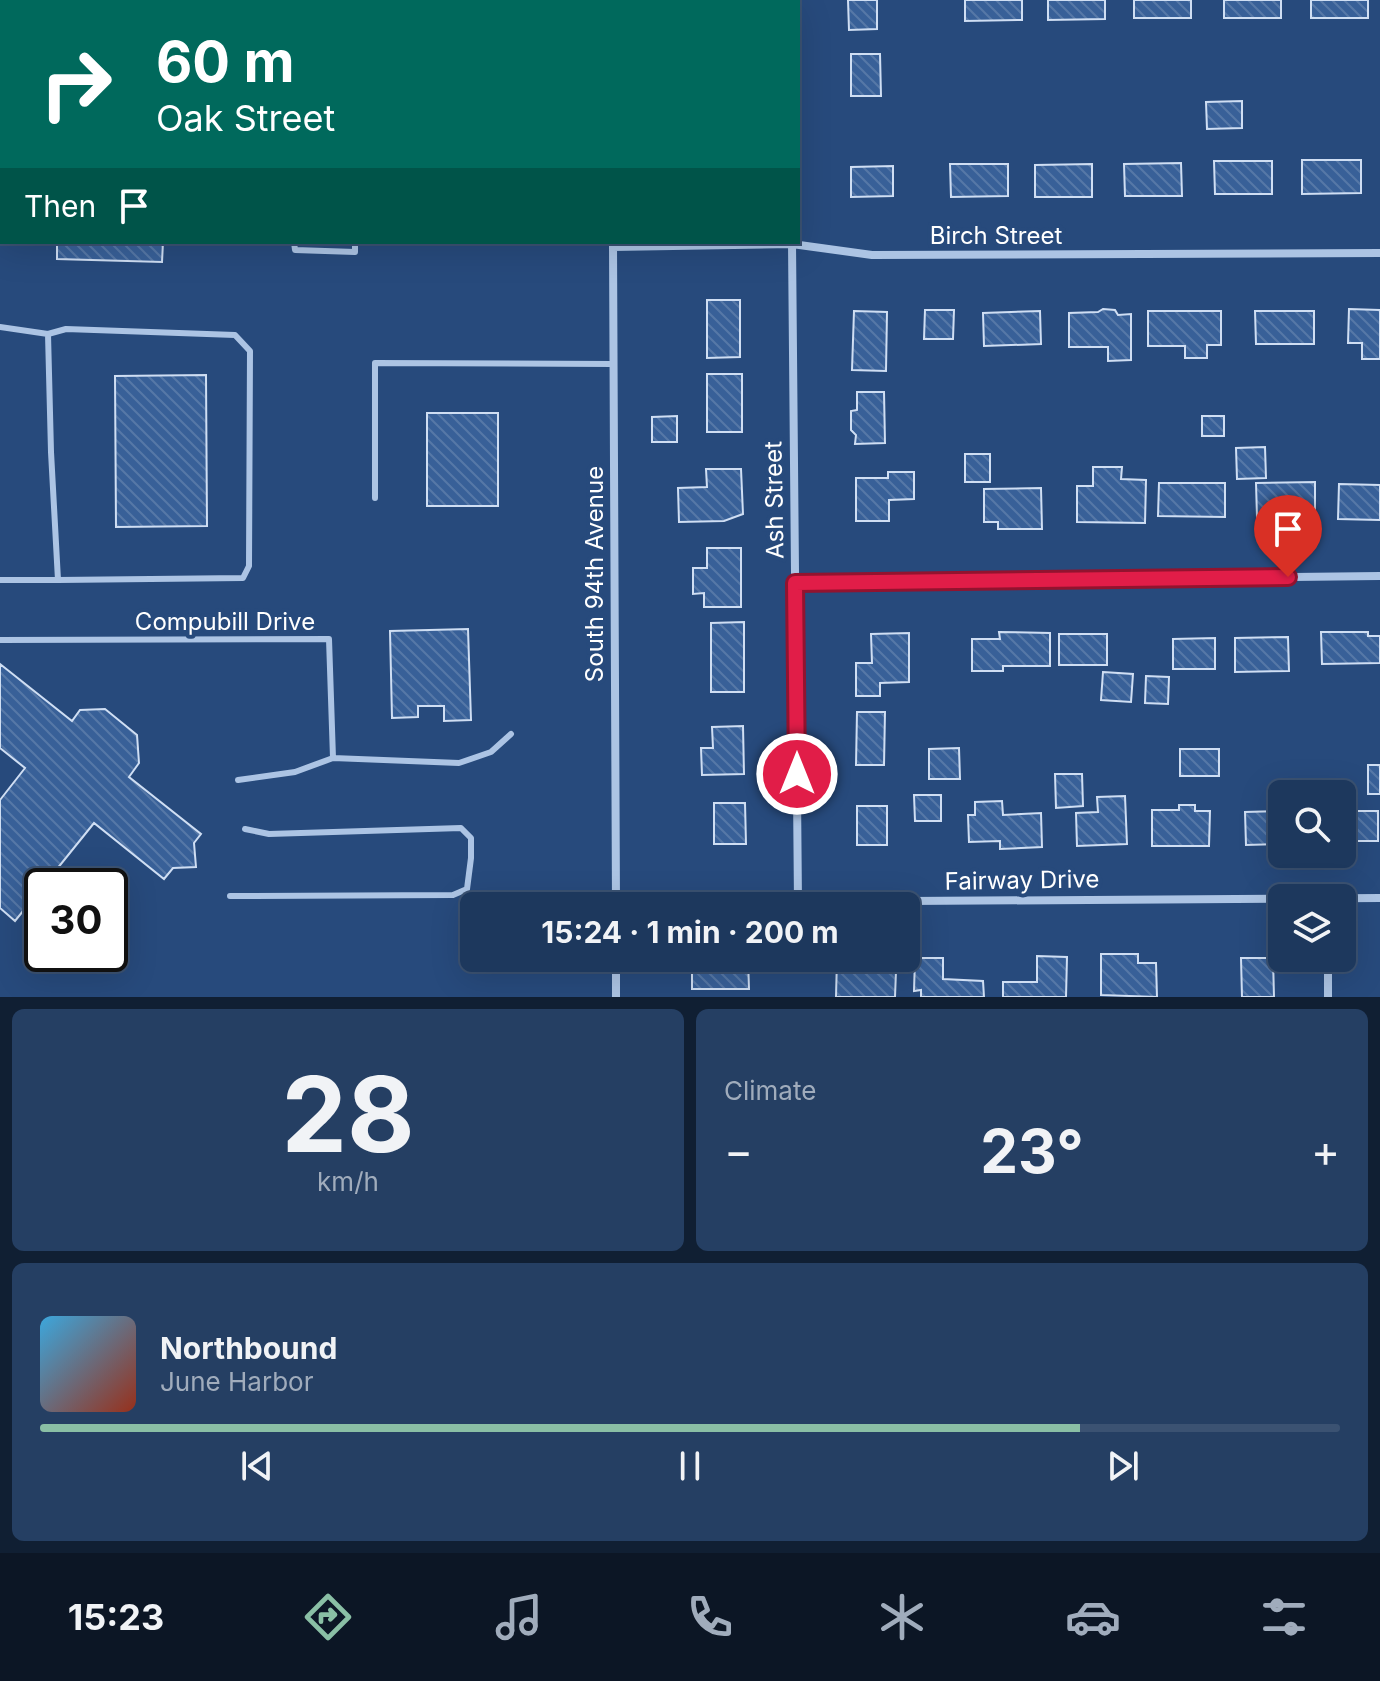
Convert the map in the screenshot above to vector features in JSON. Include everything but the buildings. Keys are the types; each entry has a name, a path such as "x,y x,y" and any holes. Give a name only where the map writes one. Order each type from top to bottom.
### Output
{"street":[{"name":"South 94th Avenue","path":"613,244 616,892"},
{"name":"Ash Street","path":"792,244 798,892"},
{"name":"Birch Street","path":"799,244 872,255 1380,253"},
{"path":"795,583 1380,576"},
{"name":"Fairway Drive","path":"920,901 1268,898"},
{"name":"Fairway Drive","path":"1356,898 1380,898"},
{"path":"616,972 616,997"},
{"path":"1328,972 1328,997"}],"lane":[{"path":"294,244 295,250 355,252 355,244"},
{"path":"0,327 48,334 66,329 235,335 250,351 249,566 243,578 0,580"},
{"path":"48,334 58,580"},
{"path":"375,498 375,363 613,364"},
{"name":"Compubill Drive","path":"0,640 329,639 333,758"},
{"path":"238,780 295,772 333,758 459,763 491,752 511,734"},
{"path":"230,896 453,895 467,889 471,838 461,828 269,834 245,829"}],"route":[{"path":"797,774 795,583 1288,577"}]}
